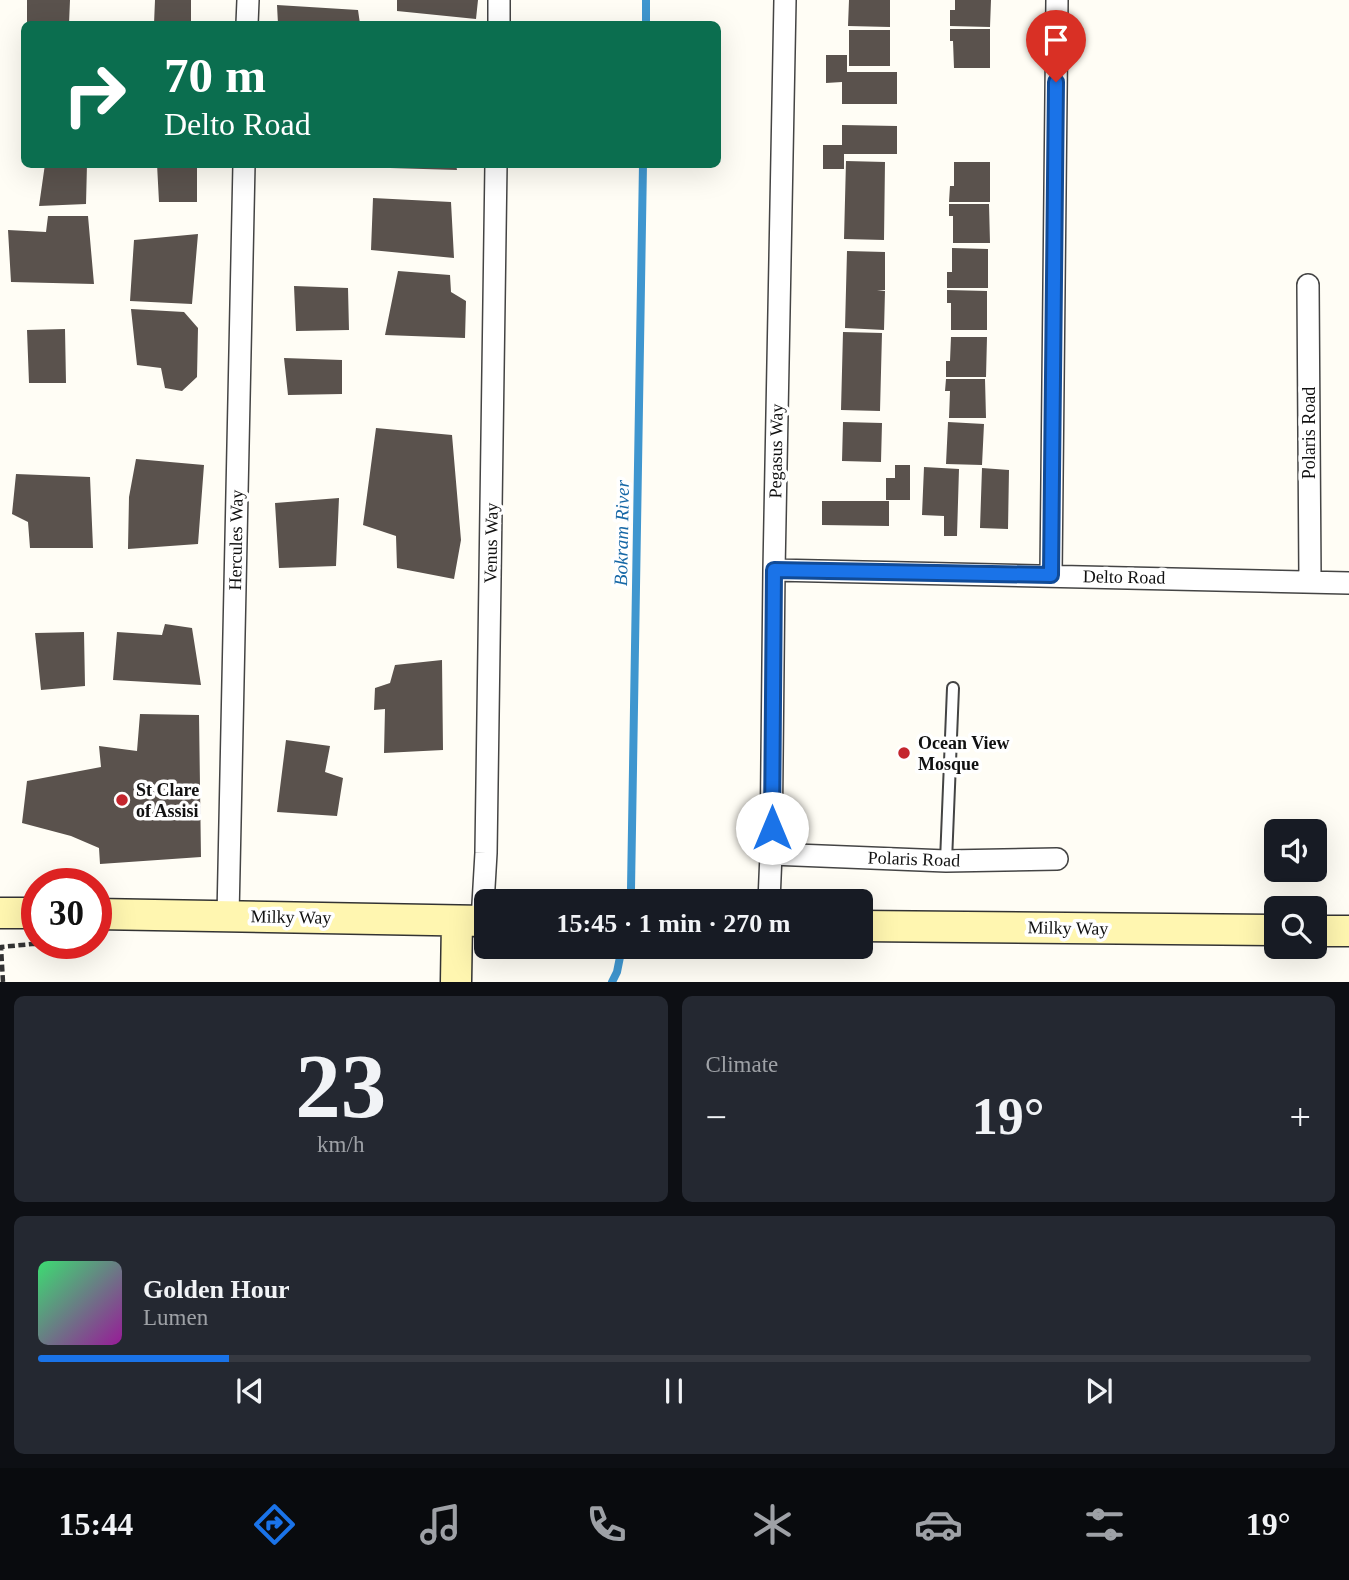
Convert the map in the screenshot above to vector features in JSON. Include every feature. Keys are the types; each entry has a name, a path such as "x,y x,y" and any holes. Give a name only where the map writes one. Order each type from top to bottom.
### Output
{"street":[{"path":"247,21 248,0"},
{"path":"499,0 499,21"},
{"name":"Pegasus Way","path":"770,889 785,0"},
{"path":"1051,575 1057,0"},
{"name":"Hercules Way","path":"228,916 244,168"},
{"name":"Venus Way","path":"479,889 486,825 496,168"},
{"name":"Polaris Road","path":"1308,285 1310,580"},
{"name":"Delto Road","path":"774,570 1310,580 1349,583"},
{"name":"Polaris Road","path":"771,854 946,861 1057,859"},
{"path":"0,912 21,913"},
{"name":"Milky Way","path":"112,914 474,921"},
{"path":"456,982 474,924"},
{"name":"Milky Way","path":"873,926 1264,930"},
{"path":"1327,931 1349,931"}],"lane":[{"path":"946,861 953,688"}],"path":[{"path":"3,982 1,947 21,945"}],"building":[{"path":"27,0 70,0 69,21 27,21"},
{"path":"155,0 191,0 191,21 154,21"},
{"path":"397,0 478,0 476,19 397,11"},
{"path":"849,0 890,0 890,27 848,26"},
{"path":"955,0 991,0 990,27 950,26 950,10 955,10"},
{"path":"277,5 358,10 360,21 278,21"},
{"path":"950,29 990,29 990,68 954,68"},
{"path":"849,30 890,30 890,66 849,66"},
{"path":"826,55 847,55 847,72 897,72 897,104 842,104 842,82 826,83"},
{"path":"842,125 897,126 897,154 844,154 844,169 823,169 823,145 842,145"},
{"path":"846,161 885,162 884,240 844,239"},
{"path":"954,162 990,162 990,202 949,202 950,186 954,186"},
{"path":"44,168 87,168 86,204 39,206"},
{"path":"157,168 197,168 197,202 159,202"},
{"path":"390,168 457,168 457,170"},
{"path":"373,198 451,202 454,258 371,250"},
{"path":"949,204 989,204 990,243 953,243 953,216 949,216"},
{"path":"48,216 88,216 94,284 11,282 8,230 46,232"},
{"path":"198,234 192,304 130,301 134,240"},
{"path":"952,248 988,249 988,288 947,288 947,272 952,272"},
{"path":"847,251 885,252 885,290 877,291 885,291 884,330 845,328"},
{"path":"398,271 450,275 451,292 466,301 465,338 385,335"},
{"path":"294,286 348,288 349,330 296,331"},
{"path":"947,290 987,291 987,330 951,330 951,303 947,303"},
{"path":"131,309 184,312 198,328 197,377 182,391 165,388 161,368 137,365"},
{"path":"65,329 66,383 29,383 27,330"},
{"path":"843,332 882,333 880,411 841,410"},
{"path":"951,337 987,337 986,377 946,377"},
{"path":"284,358 342,360 342,394 288,395"},
{"path":"946,379 985,379 986,418 949,418 950,391 945,391"},
{"path":"843,422 882,423 881,462 842,461"},
{"path":"948,422 984,424 982,465 946,464"},
{"path":"376,428 452,435 461,540 454,579 397,568 396,536 363,525"},
{"path":"136,459 204,465 198,544 128,549 129,497"},
{"path":"895,465 910,465 910,500 886,500 886,478 895,478"},
{"path":"924,467 959,469 957,536 944,536 944,516 922,515"},
{"path":"982,468 1009,470 1008,529 980,528"},
{"path":"16,474 90,477 93,548 30,548 28,522 12,514"},
{"path":"339,498 336,566 279,568 275,503"},
{"path":"822,501 889,501 889,526 822,525"},
{"path":"165,624 192,628 201,685 113,680 117,632 162,635"},
{"path":"84,632 85,686 41,690 35,633"},
{"path":"442,660 443,750 384,753 385,709 374,710 375,688 390,683 395,665"},
{"path":"140,714 199,715 201,857 100,864 99,848 71,836 22,823 27,781 101,767 99,746 137,751"},
{"path":"286,740 330,746 325,772 343,778 337,816 277,812"}],"waterway":[{"name":"Bokram River","path":"646,0 646,21"},
{"name":"Bokram River","path":"631,889 643,168"},
{"name":"Bokram River","path":"612,982 620,959"}],"place":[{"name":"Ocean View Mosque","path":"904,753"},
{"name":"St Clare of Assisi","path":"122,800"}],"route":[{"path":"772,828 774,570 1051,575 1056,82"}]}
